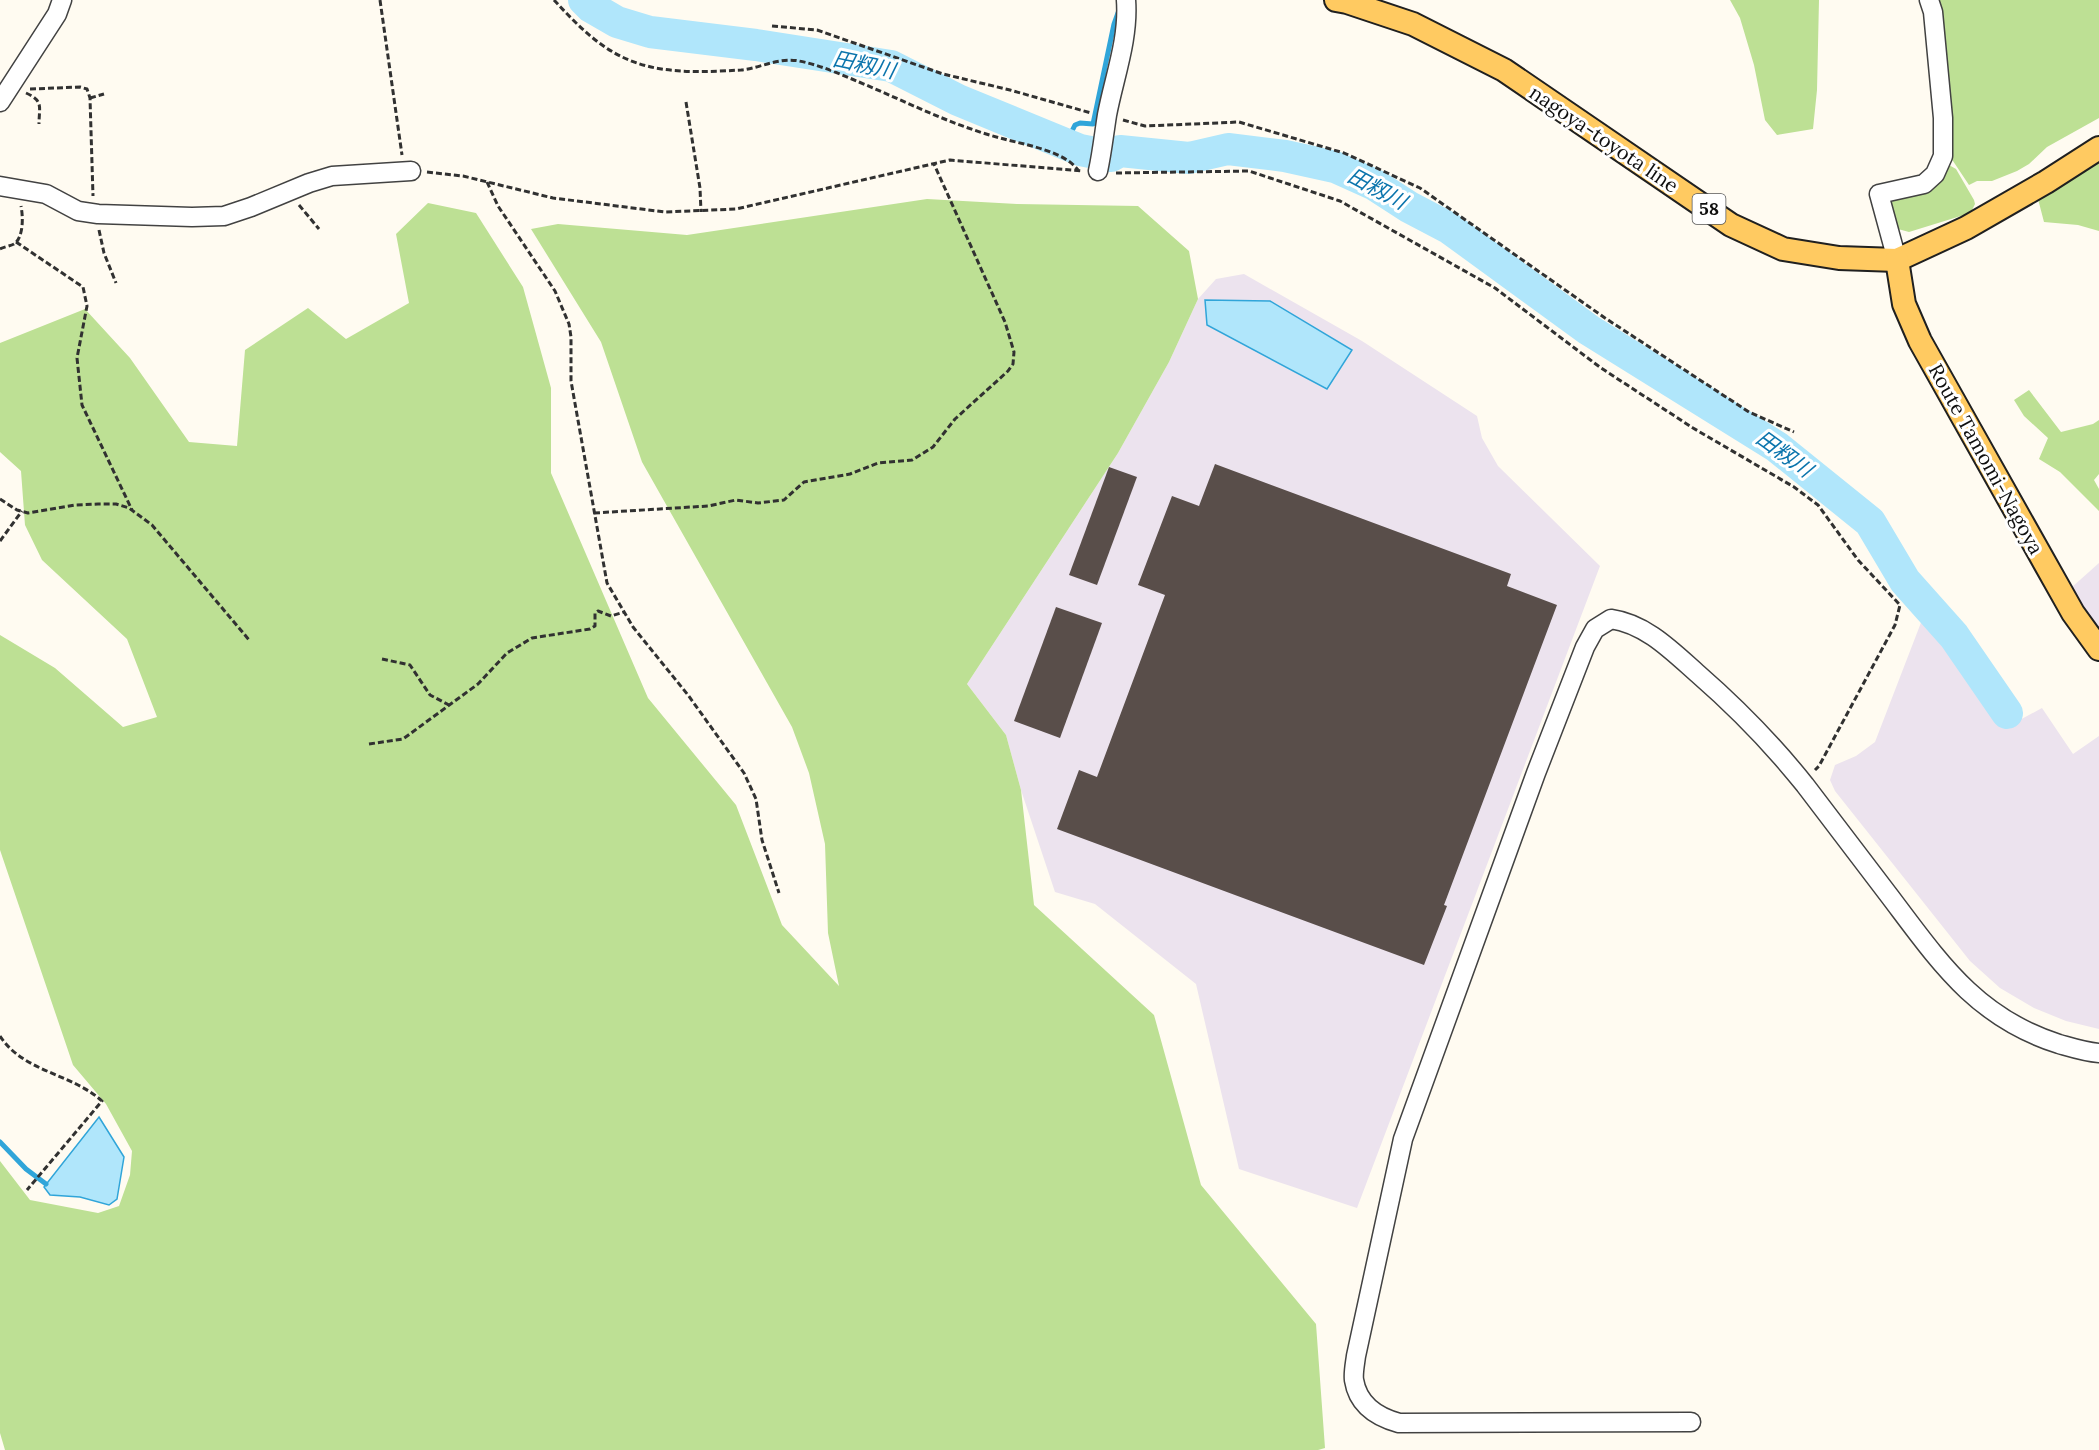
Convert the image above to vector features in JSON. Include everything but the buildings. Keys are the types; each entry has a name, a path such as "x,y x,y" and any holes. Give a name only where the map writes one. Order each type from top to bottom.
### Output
{"main road":[{"name":"nagoya-toyota line","path":"1336,0 1413,24 1504,70 1731,225 1783,249 1839,258 1897,260 1966,228 2046,182 2099,148"},
{"name":"Route Tamomi-Nagoya","path":"1897,260 1904,304 1920,341 2073,614 2099,649"}],"street":[{"path":"0,102 57,14 62,0"},
{"path":"1099,166 1127,14 1126,0"},
{"path":"1897,260 1879,194 1924,184 1935,174 1943,156 1943,118 1933,12 1929,0"},
{"path":"0,186 46,194 78,211 96,214 224,216 309,183 332,177 411,171"},
{"path":"1691,1422 1399,1423 1384,1419 1368,1408 1359,1395 1353,1379 1403,1139 1536,773 1585,647 1595,629 1611,619 1641,628 1744,716 1803,782 1944,968 1976,998 2003,1019 2037,1037 2086,1052 2099,1053"}],"path":[{"path":"380,0 401,154 411,171 463,176 553,198 665,212 701,212 736,208 951,160 1078,171 1099,166 1124,173 1249,171 1340,201 1495,288 1601,368 1693,428 1794,487 1818,505 1858,560 1900,604 1895,625 1819,766 1803,782"},
{"path":"554,0 590,36 636,63 664,69 744,70 783,60 799,61 831,70 978,132 1032,146 1062,158 1073,164 1078,171"},
{"path":"772,26 817,30 943,74 1088,112"},
{"path":"39,124 39,102 37,98 23,91 33,88 80,87 87,89 90,98 96,214 100,240 116,283"},
{"path":"90,98 104,94"},
{"path":"687,102 700,189 701,212"},
{"path":"1107,120 1145,126 1239,122 1344,153 1420,188 1605,318 1749,411 1794,432"},
{"path":"594,513 708,506 736,500 758,504 784,500 804,482 850,474 878,463 912,460 933,447 955,419 1008,371 1013,364 1014,352 1005,322 934,164"},
{"path":"487,182 498,206 555,291 569,324 571,381 607,583 624,612 744,773 756,799 762,840 779,893"},
{"path":"16,242 22,221 19,189"},
{"path":"291,190 304,212 318,229"},
{"path":"0,249 16,242"},
{"path":"16,242 83,287 87,306 77,358 82,405 132,510"},
{"path":"0,499 28,513 75,505 98,504 116,504 132,510 152,525 250,641"},
{"path":"0,542 22,511"},
{"path":"369,744 403,739 478,684 507,653 532,638 590,629 595,626 595,613 598,611 611,616 624,612"},
{"path":"382,659 410,665 430,695 449,705"},
{"path":"0,1036 6,1046 23,1061 75,1082 102,1101 27,1190"}],"shaded area":[{"path":"1244,274 1362,341 1477,416 1482,438 1498,466 1600,566 1357,1208 1239,1169 1196,984 1095,904 1055,892 1021,790 1006,735 967,684 1118,453 1169,362 1198,299 1216,279"},
{"path":"2099,563 2099,628 2086,613 2071,588"},
{"path":"1922,620 2005,728 2042,708 2073,754 2099,736 2099,1029 2066,1021 2034,1008 2000,988 1970,961 1835,791 1830,780 1835,765 1856,756 1875,742"}],"green space":[{"path":"1730,0 1819,0 1817,90 1813,129 1777,135 1765,120 1754,65 1740,18"},
{"path":"1938,0 2099,0 2099,118 2047,147 2029,164 2017,171 1992,181 1977,181 1969,185 1947,152"},
{"path":"2099,162 2099,231 2078,225 2044,222 2038,199"},
{"path":"1949,165 1956,169 1974,200 1972,210 1964,215 1909,232 1898,229 1890,204 1934,185"},
{"path":"927,199 1017,204 1138,206 1189,251 1198,299 1169,362 1118,453 967,684 1006,735 1021,790 1034,905 1154,1015 1201,1185 1316,1324 1325,1448 1318,1450 5,1450 0,1433 0,1161 30,1200 98,1213 119,1206 130,1175 132,1151 106,1104 73,1065 0,850 0,635 55,668 123,727 157,717 127,639 42,560 25,525 21,471 0,452 0,343 85,309 130,358 189,442 237,446 245,350 308,308 346,339 409,303 396,234 428,203 476,213 523,287 551,388 551,473 648,698 736,805 782,925 839,986 828,933 825,844 809,773 792,727 642,462 601,342 531,229 558,224 687,235"},
{"path":"2029,390 2061,432 2093,424 2099,420 2099,474 2094,480 2099,489 2099,511 2060,472 2039,459 2048,438 2024,416 2014,400"}],"water":[{"path":"1205,300 1270,301 1352,350 1327,389 1207,325"},
{"path":"99,1117 124,1157 117,1199 109,1205 80,1197 50,1195 44,1187"}],"waterway":[{"name":"田籾川","path":"584,0 591,7 617,22 650,32 756,45 891,66 958,100 1080,150 1111,156 1120,151 1189,158 1228,149 1285,156 1335,167 1375,185 1409,207 1449,228 1589,330 1777,447 1870,522 1905,581 1954,636 2007,713"},
{"path":"1066,143 1075,125 1093,124 1119,10"},
{"path":"0,1142 26,1169 46,1184"}]}
